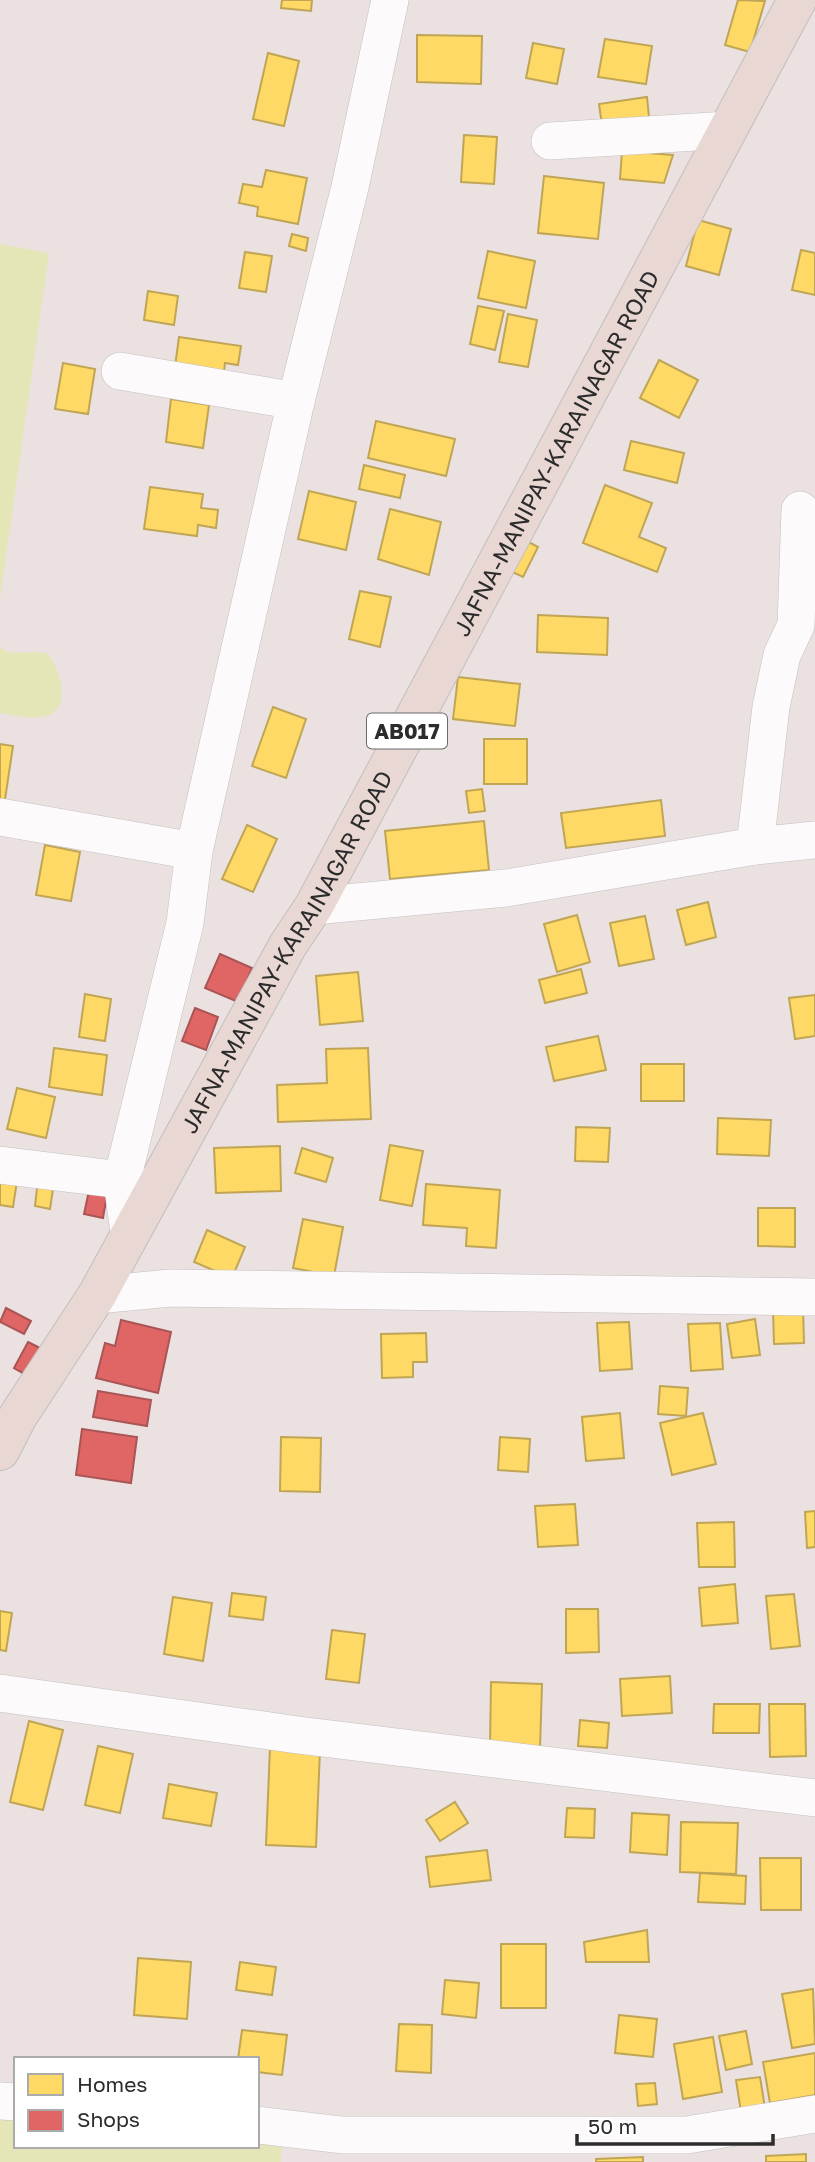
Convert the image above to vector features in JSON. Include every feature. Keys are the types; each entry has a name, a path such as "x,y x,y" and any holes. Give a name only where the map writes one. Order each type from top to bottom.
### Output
{"main road":[{"name":"JAFNA-MANIPAY-KARAINAGAR ROAD","path":"0,1451 9,1414 97,1295 288,945 314,906 797,0"}],"street":[{"path":"129,1233 122,1180 185,923 194,851 296,401 350,187 390,0"},
{"path":"550,141 728,130"},
{"path":"120,371 296,401"},
{"path":"755,846 771,708 782,655 796,625 800,510"},
{"path":"0,817 194,851"},
{"path":"314,906 506,888 755,846 815,841"},
{"path":"0,1166 122,1180"},
{"path":"97,1295 170,1288 815,1297"},
{"path":"0,1693 298,1735 815,1798"},
{"path":"259,2125 342,2134 687,2136 815,2114"}],"green space":[{"path":"0,244 49,253 0,599"},
{"path":"0,647 16,653 48,654 57,671 62,691 61,700 51,714 30,718 0,713"},
{"path":"0,2101 14,2102 14,2148 259,2148 259,2125 282,2126 281,2162 0,2162"}],"building: Homes":[{"path":"282,0 312,0 311,11 281,8"},
{"path":"738,0 765,1 750,52 725,45"},
{"path":"417,35 482,36 481,84 417,82"},
{"path":"605,39 652,46 646,84 598,77"},
{"path":"533,43 564,49 557,84 526,78"},
{"path":"268,53 299,61 284,126 253,119"},
{"path":"647,97 650,127 603,132 599,104"},
{"path":"464,135 497,137 494,184 461,182"},
{"path":"622,151 673,155 664,183 620,179"},
{"path":"266,170 307,178 298,224 257,216 258,207 239,203 243,184 262,187"},
{"path":"544,176 604,183 598,239 538,233"},
{"path":"698,220 731,229 719,275 686,266"},
{"path":"292,234 308,238 306,251 289,246"},
{"path":"801,250 815,253 815,295 792,290"},
{"path":"488,251 535,261 526,308 478,298"},
{"path":"245,252 272,256 266,292 239,288"},
{"path":"148,291 178,296 174,325 144,320"},
{"path":"478,306 504,311 495,350 470,344"},
{"path":"508,314 537,320 528,367 499,362"},
{"path":"179,337 241,346 238,365 225,363 223,381 174,374"},
{"path":"659,360 698,380 679,418 640,398"},
{"path":"63,363 95,369 88,414 55,409"},
{"path":"171,399 209,405 203,448 166,442"},
{"path":"376,421 455,439 446,476 368,458"},
{"path":"631,441 684,453 677,483 624,470"},
{"path":"364,465 405,475 400,498 359,489"},
{"path":"605,485 652,503 639,537 666,548 657,572 583,543"},
{"path":"150,487 203,494 201,508 218,510 216,528 198,525 197,536 144,529"},
{"path":"309,491 356,502 346,550 298,539"},
{"path":"390,509 441,522 429,575 378,559"},
{"path":"523,539 538,547 523,577 508,570"},
{"path":"360,591 391,597 380,647 349,639"},
{"path":"538,615 608,618 607,655 537,652"},
{"path":"458,677 520,684 515,726 453,719"},
{"path":"273,707 306,719 286,778 252,766"},
{"path":"484,739 527,739 527,784 484,784"},
{"path":"0,744 13,746 4,806 0,806"},
{"path":"482,789 485,811 469,813 466,791"},
{"path":"661,800 665,836 566,848 561,813"},
{"path":"484,821 489,870 390,879 385,831"},
{"path":"247,825 277,839 253,892 222,879"},
{"path":"45,845 80,852 71,901 36,895"},
{"path":"708,902 716,937 686,945 677,910"},
{"path":"577,915 590,962 557,972 544,924"},
{"path":"645,916 654,959 619,966 610,923"},
{"path":"581,969 587,993 545,1003 539,980"},
{"path":"358,972 363,1021 320,1025 316,976"},
{"path":"85,994 111,999 105,1041 79,1037"},
{"path":"815,995 815,1036 795,1039 789,998"},
{"path":"598,1036 606,1070 554,1081 546,1047"},
{"path":"54,1048 107,1055 102,1095 49,1087"},
{"path":"368,1048 371,1119 278,1122 277,1085 327,1083 326,1049"},
{"path":"641,1064 684,1064 684,1101 641,1101"},
{"path":"17,1088 55,1097 46,1138 7,1129"},
{"path":"718,1118 771,1120 769,1156 717,1154"},
{"path":"576,1127 610,1128 608,1162 575,1161"},
{"path":"390,1145 423,1151 412,1206 380,1200"},
{"path":"280,1146 281,1191 216,1193 214,1148"},
{"path":"302,1148 333,1158 326,1182 295,1173"},
{"path":"0,1179 17,1181 13,1207 0,1205"},
{"path":"38,1180 54,1182 50,1209 35,1206"},
{"path":"426,1184 500,1190 496,1248 466,1246 467,1228 423,1225"},
{"path":"758,1208 795,1208 795,1247 758,1246"},
{"path":"303,1219 343,1227 334,1276 293,1268"},
{"path":"207,1230 245,1247 232,1278 194,1262"},
{"path":"803,1308 804,1343 774,1344 773,1310"},
{"path":"755,1319 760,1355 732,1358 727,1324"},
{"path":"629,1322 632,1369 600,1371 597,1323"},
{"path":"720,1323 723,1369 691,1371 688,1324"},
{"path":"426,1333 427,1362 413,1362 413,1377 382,1378 381,1334"},
{"path":"660,1386 688,1388 686,1416 658,1414"},
{"path":"620,1413 624,1458 586,1461 582,1417"},
{"path":"703,1413 716,1464 672,1475 660,1423"},
{"path":"281,1437 321,1438 320,1492 280,1491"},
{"path":"500,1437 530,1439 528,1472 498,1470"},
{"path":"575,1504 578,1545 538,1547 535,1506"},
{"path":"815,1511 815,1547 807,1548 805,1512"},
{"path":"734,1522 735,1567 699,1567 697,1523"},
{"path":"735,1584 738,1623 702,1626 699,1588"},
{"path":"232,1593 266,1597 263,1620 229,1616"},
{"path":"794,1594 800,1646 771,1649 766,1596"},
{"path":"173,1597 212,1603 203,1661 164,1654"},
{"path":"566,1609 598,1609 599,1652 566,1653"},
{"path":"0,1611 12,1613 6,1651 0,1650"},
{"path":"332,1630 365,1634 359,1683 326,1679"},
{"path":"670,1676 672,1713 622,1716 620,1679"},
{"path":"491,1682 542,1684 540,1749 490,1748"},
{"path":"714,1704 760,1704 759,1733 713,1733"},
{"path":"769,1704 805,1704 806,1756 770,1757"},
{"path":"580,1720 609,1723 607,1748 578,1746"},
{"path":"29,1721 63,1730 43,1810 10,1802"},
{"path":"98,1746 133,1754 120,1813 85,1805"},
{"path":"270,1747 320,1750 316,1847 266,1845"},
{"path":"169,1784 217,1793 211,1826 163,1818"},
{"path":"455,1802 468,1823 440,1841 426,1820"},
{"path":"567,1808 595,1809 594,1838 565,1837"},
{"path":"632,1813 669,1815 667,1855 630,1852"},
{"path":"681,1822 738,1823 736,1874 680,1872"},
{"path":"487,1850 491,1880 430,1887 426,1857"},
{"path":"760,1858 801,1858 801,1910 761,1910"},
{"path":"700,1873 746,1876 745,1904 698,1902"},
{"path":"647,1930 649,1962 586,1962 584,1942"},
{"path":"501,1944 546,1944 546,2008 501,2008"},
{"path":"138,1958 191,1962 187,2019 134,2015"},
{"path":"240,1962 276,1967 272,1995 236,1990"},
{"path":"445,1980 479,1983 476,2018 442,2014"},
{"path":"813,1989 815,2044 792,2048 782,1994"},
{"path":"619,2015 657,2019 653,2057 615,2053"},
{"path":"399,2024 432,2025 431,2073 396,2071"},
{"path":"242,2030 287,2035 282,2075 259,2072 259,2057 238,2057"},
{"path":"746,2031 752,2064 726,2070 719,2036"},
{"path":"713,2037 722,2092 683,2099 674,2044"},
{"path":"815,2053 815,2095 770,2103 763,2062"},
{"path":"760,2077 765,2108 741,2112 736,2080"},
{"path":"655,2083 657,2104 638,2106 636,2084"},
{"path":"806,2154 806,2162 766,2162 766,2156"},
{"path":"643,2157 643,2162 596,2162 596,2159"}],"building: Shops":[{"path":"220,954 252,968 238,1002 205,988"},
{"path":"195,1008 218,1017 206,1050 182,1041"},
{"path":"90,1186 108,1189 103,1218 84,1214"},
{"path":"6,1308 31,1321 24,1334 0,1322"},
{"path":"121,1320 171,1332 158,1393 96,1378 105,1343 115,1346"},
{"path":"28,1342 44,1350 30,1377 14,1368"},
{"path":"98,1391 151,1400 147,1426 93,1417"},
{"path":"82,1429 137,1437 131,1483 76,1475"}]}
